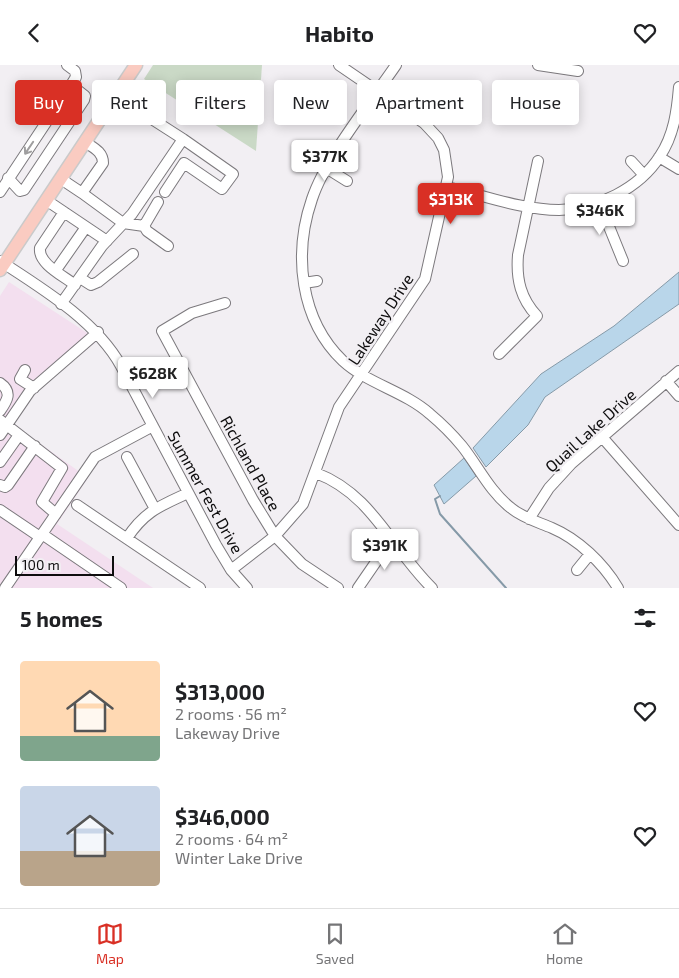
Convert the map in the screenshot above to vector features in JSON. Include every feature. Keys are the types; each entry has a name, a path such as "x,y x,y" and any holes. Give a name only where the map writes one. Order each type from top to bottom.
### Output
{"main road":[{"path":"126,80 136,65"},
{"path":"1,265 97,125"}],"street":[{"path":"66,65 75,71 76,77 74,80"},
{"name":"Lakeway Drive","path":"339,65 362,80"},
{"path":"386,80 396,65"},
{"path":"538,65 578,71"},
{"path":"447,187 528,206 559,210 599,202 624,190 660,157 674,122 679,87"},
{"path":"357,123 327,169 312,199 307,215 302,246 304,283 308,306 322,335 342,360 361,374 410,399 429,413 462,446 501,499 510,508 529,519 554,529 590,555 606,571 618,588"},
{"path":"0,192 44,125"},
{"path":"8,178 20,191 24,190 67,125"},
{"path":"161,125 233,174 222,189 184,163"},
{"name":"Lakeway Drive","path":"231,570 275,537 303,504 316,473 335,416 425,279 447,187 448,164 438,138 426,125"},
{"path":"61,304 107,241 132,214 183,139"},
{"path":"82,193 103,163 103,157 98,150 85,143"},
{"path":"165,192 195,148"},
{"path":"660,157 679,169"},
{"path":"315,161 347,181"},
{"path":"499,354 537,316 528,306 522,294 518,280 518,255 538,161"},
{"path":"631,161 643,174"},
{"path":"61,179 123,223 144,226"},
{"path":"46,200 107,241"},
{"path":"144,226 158,202"},
{"path":"599,202 623,261"},
{"path":"64,212 40,249 39,254 42,261 56,270 91,285 98,282 133,254"},
{"path":"144,226 147,231 168,246"},
{"path":"56,270 86,227"},
{"name":"Summer Fest Drive","path":"1,265 61,304 98,332 112,350 231,570 247,588"},
{"path":"304,283 318,281"},
{"name":"Richland Place","path":"225,303 192,313 162,331 275,537 302,564 338,588"},
{"path":"0,435 3,423 34,388 76,344 98,332"},
{"name":"Quail Lake Drive","path":"529,519 563,472 679,371"},
{"path":"19,374 34,388"},
{"path":"666,381 679,396"},
{"path":"0,383 8,392 8,399 0,411"},
{"path":"3,423 62,468 42,502 56,514"},
{"path":"0,575 7,585 95,457 153,426"},
{"path":"0,462 19,435"},
{"path":"602,437 679,525"},
{"path":"0,485 5,487 8,485 35,446"},
{"path":"127,457 155,509"},
{"path":"316,473 328,478 358,498 375,516 391,541 432,588"},
{"path":"127,538 139,520 155,509 188,493"},
{"path":"77,505 200,588"},
{"path":"0,510 121,588"},
{"path":"358,588 391,541"},
{"path":"577,570 590,555"}],"shaded area":[{"path":"9,282 98,340 31,396 13,424 88,478 57,524 153,588 0,588 0,296"}],"green space":[{"path":"153,65 262,65 261,80 176,80 176,100 166,93 166,80 144,79"},
{"path":"216,125 258,125 256,151"}],"water":[{"path":"679,272 679,304 545,397 528,425 486,467 473,448 541,374 614,326"},
{"path":"464,458 476,476 444,504 434,485"}],"waterway":[{"path":"440,496 435,499 440,514 506,588"}]}
